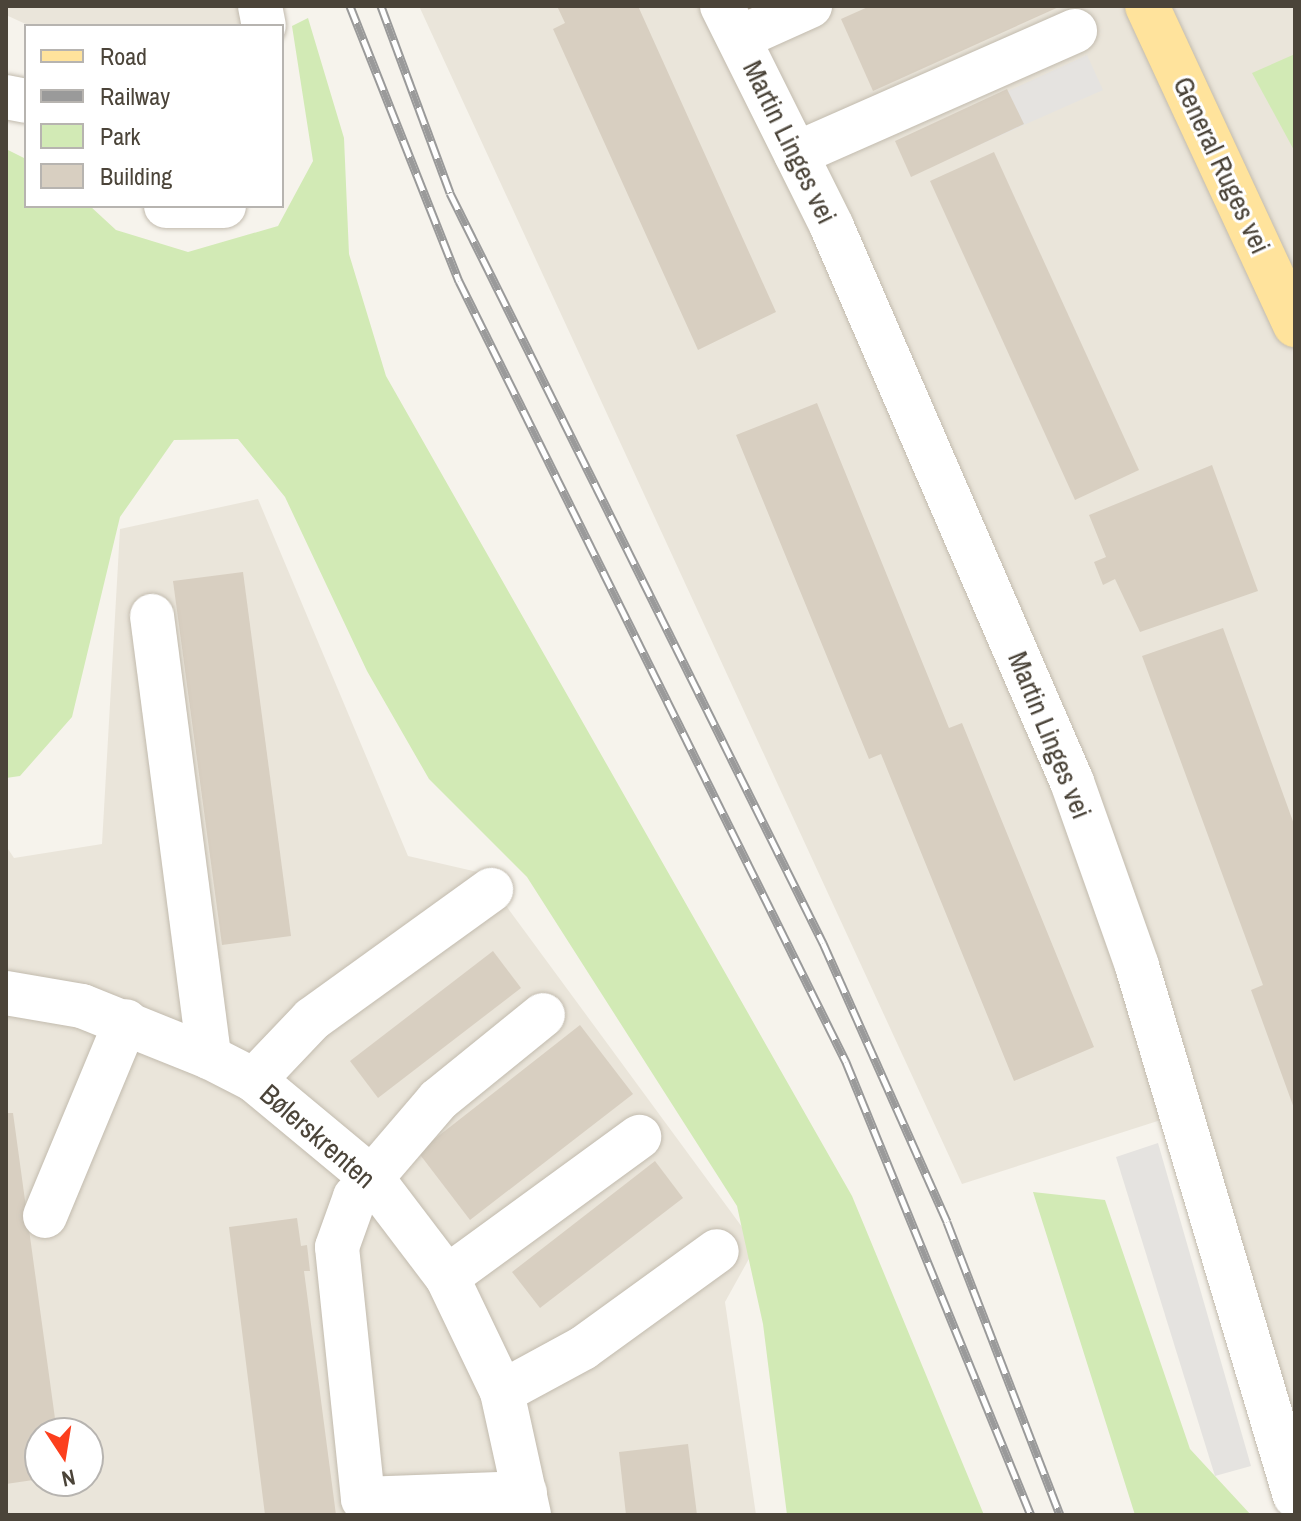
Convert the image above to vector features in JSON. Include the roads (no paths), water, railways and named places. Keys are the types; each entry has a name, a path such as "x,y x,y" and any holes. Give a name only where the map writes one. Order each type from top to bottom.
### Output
{"main road":[{"name":"General Ruges vei","path":"1147,6 1295,325"}],"street":[{"path":"730,22 810,6"},
{"name":"Martin Linges vei","path":"730,22 796,154 1072,782 1137,966 1295,1496"},
{"path":"796,154 1075,31"},
{"path":"152,616 209,1057"},
{"path":"254,1080 312,1019 491,890"},
{"name":"Bølerskrenten","path":"6,993 126,1021 209,1057 254,1080 371,1177 447,1277 502,1392 527,1504"},
{"path":"527,1504 363,1499 337,1247 349,1207 438,1100 543,1015"},
{"path":"45,1216 126,1021"},
{"path":"447,1277 639,1137"},
{"path":"502,1392 583,1348 717,1251"}],"railway":[{"path":"350,6 459,281 846,1062 1031,1515"},
{"path":"381,6 450,193 823,943 947,1222 1060,1515"}]}
